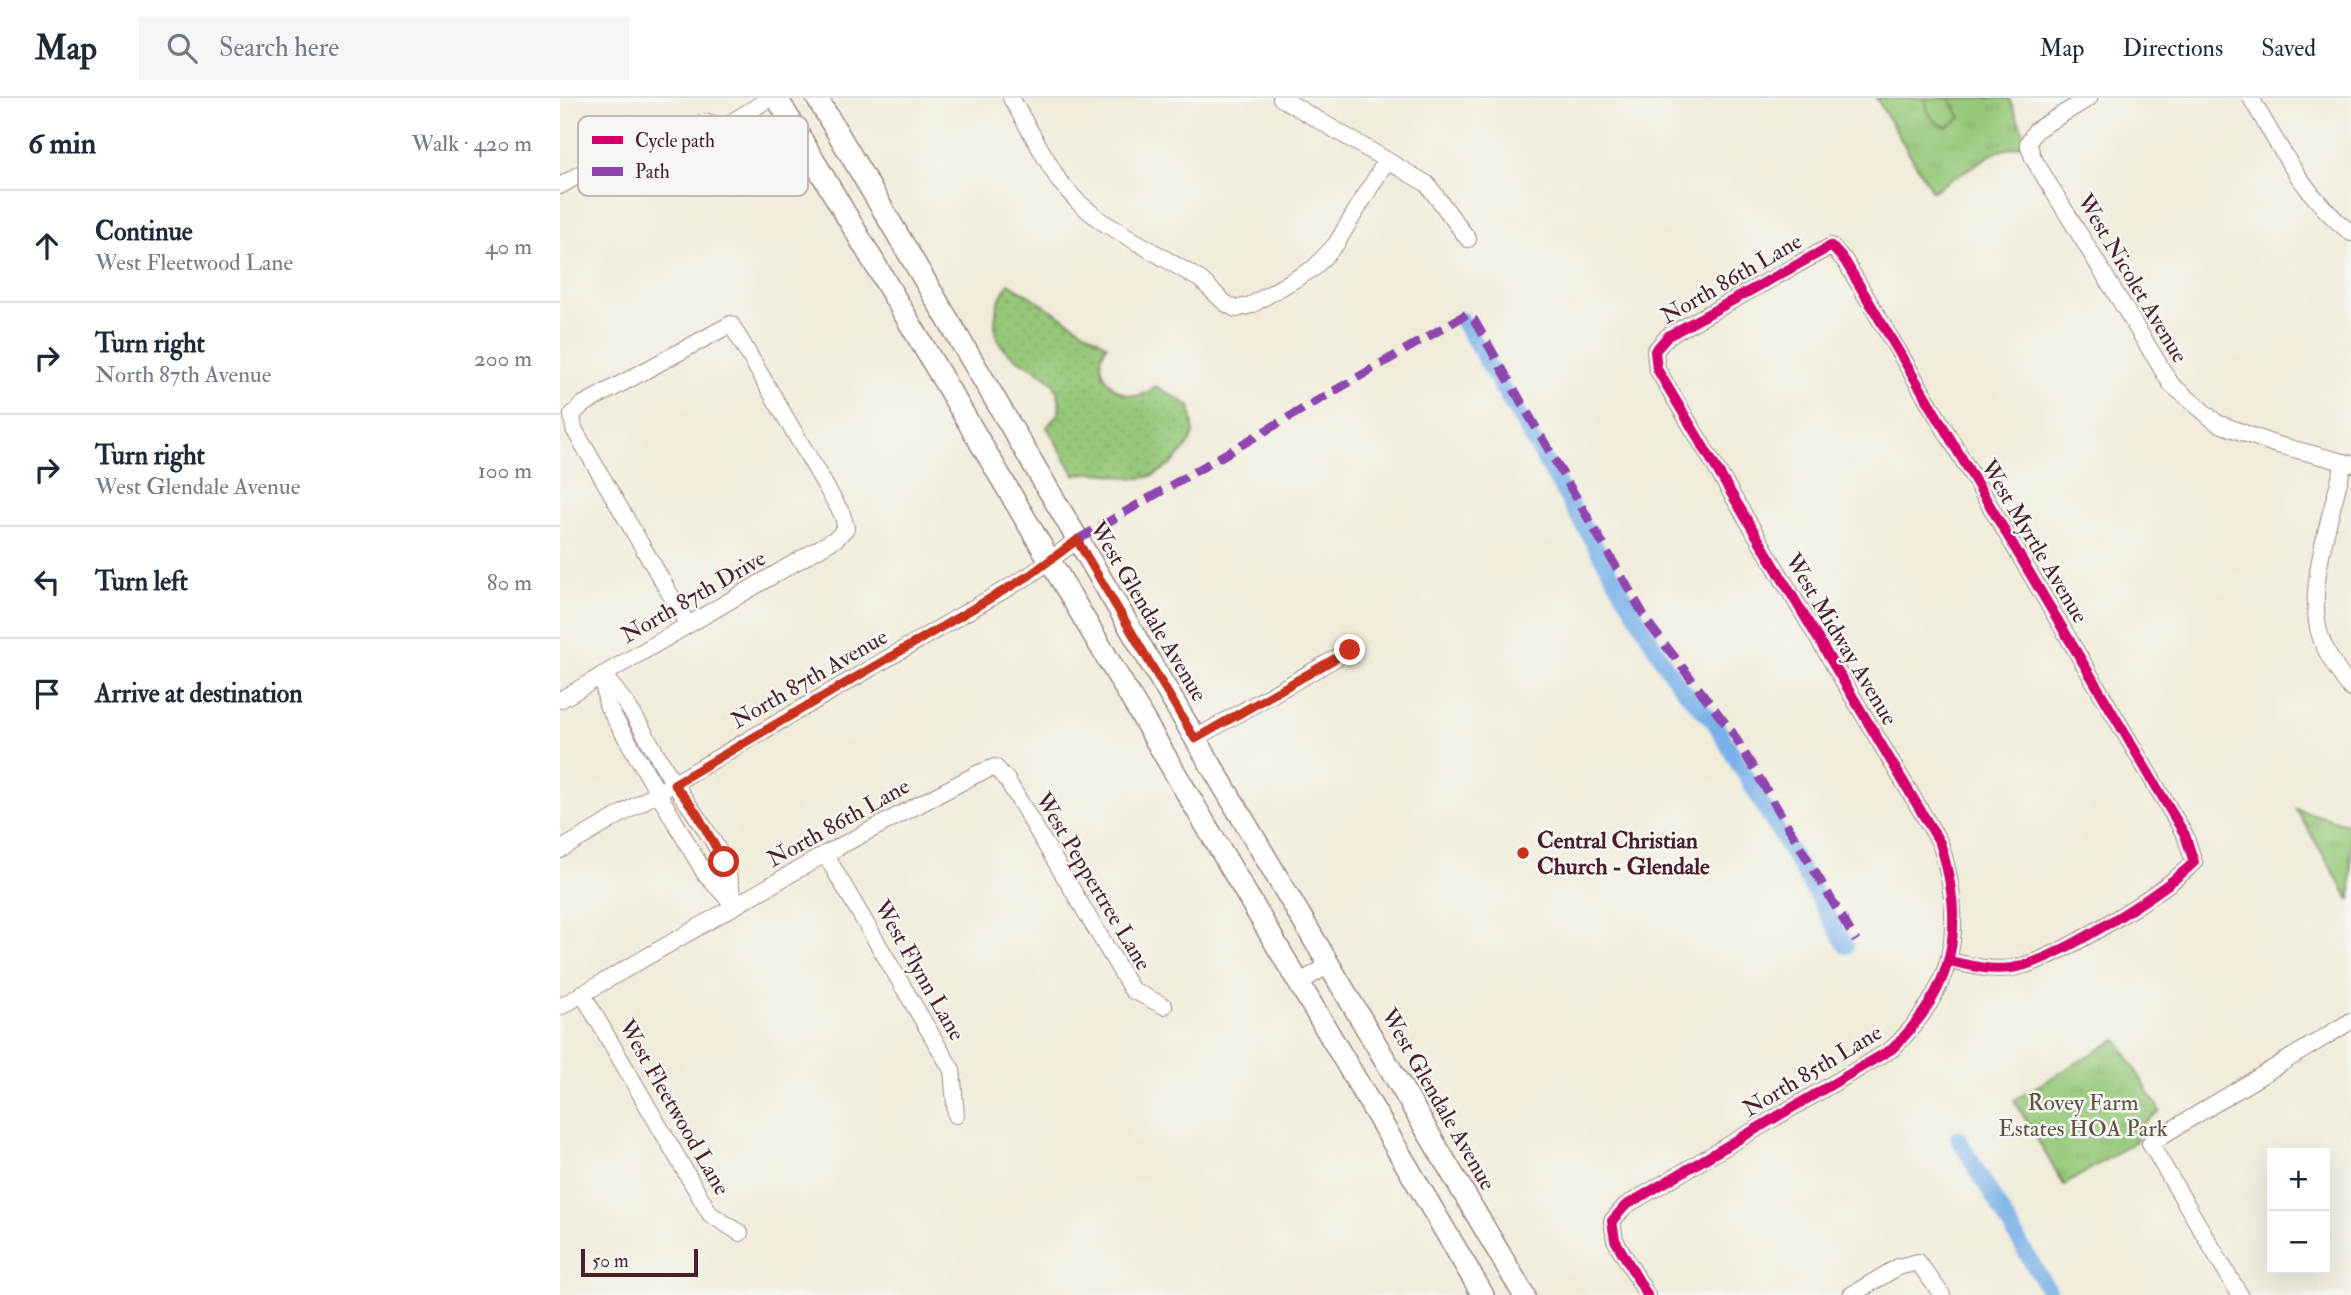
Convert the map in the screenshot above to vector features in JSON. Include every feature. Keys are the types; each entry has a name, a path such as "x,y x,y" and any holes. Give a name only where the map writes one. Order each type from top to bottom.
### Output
{"main road":[{"path":"777,98 788,116"},
{"name":"West Glendale Avenue","path":"817,98 1524,1295"},
{"path":"808,151 1483,1295"}],"street":[{"path":"741,116 770,98"},
{"path":"1011,98 1059,181 1078,202 1101,221 1200,279 1225,303 1236,309 1251,305 1314,268 1336,244 1386,161"},
{"name":"West Nicolet Avenue","path":"2089,98 2036,130 2028,143 2033,158 2171,384 2217,423 2274,444 2347,463"},
{"path":"2251,98 2301,185 2351,233"},
{"path":"1291,101 1427,184 1468,239"},
{"path":"560,186 578,175"},
{"name":"North 86th Lane","path":"1655,351 1668,336 1831,246"},
{"name":"West Myrtle Avenue","path":"1831,246 1853,273 2185,835 2194,862 2177,880 2051,954 2025,965 1987,970 1950,961"},
{"name":"North 87th Drive","path":"560,700 837,538 846,528 835,502 731,324 582,405 572,415 574,429 688,625"},
{"name":"West Midway Avenue","path":"1655,351 1657,369 1940,843 1952,881 1955,927 1950,961"},
{"path":"2347,463 2315,596 2318,628 2330,656 2351,689"},
{"name":"North 87th Avenue","path":"560,850 1030,575 1077,540"},
{"path":"1195,739 1350,650"},
{"path":"602,675 624,696 674,784 716,847 724,862 735,906"},
{"path":"602,675 607,705 705,874 735,906"},
{"name":"North 86th Lane","path":"560,1007 825,854 976,774 995,767"},
{"name":"West Peppertree Lane","path":"995,767 1007,780 1132,990 1164,1006"},
{"path":"696,858 716,847"},
{"name":"West Flynn Lane","path":"825,854 952,1070 956,1115"},
{"name":"North 85th Lane","path":"1647,1295 1615,1240 1612,1221 1625,1206 1892,1049 1925,1012 1950,961"},
{"path":"1299,983 1329,965"},
{"name":"West Fleetwood Lane","path":"582,993 710,1214 740,1233"},
{"path":"2240,1295 2150,1143 2351,1021"},
{"path":"1851,1295 1898,1267 1918,1262 1942,1295"}],"green space":[{"path":"1876,98 2009,98 2028,143 1996,152 1932,191"},
{"path":"1926,98 1949,98 1961,118 1947,127 1937,123 1929,113"},
{"path":"1009,283 1107,345 1102,357 1102,368 1113,387 1134,396 1145,394 1155,386 1190,406 1194,433 1185,449 1171,464 1144,478 1098,473 1075,475 1047,427 1059,412 1056,389 1044,375 1009,353 998,338 995,328 997,309"},
{"path":"2296,809 2351,825 2351,900 2350,900"},
{"name":"Rovey Farm Estates HOA Park","path":"2117,1039 2160,1111 2140,1126 2136,1141 2064,1185 2014,1100"}],"waterway":[{"path":"1462,320 1666,666 1679,685 1714,722 1846,946"},
{"path":"1958,1138 2051,1295"}],"marked path":[{"path":"1077,540 1467,314 1474,320 1649,624 1732,732 1856,941"}],"cycle path":[{"path":"1647,1295 1615,1240 1612,1221 1625,1206 1892,1049 1914,1026 1930,1002 1950,954 1952,901 1940,843 1657,369 1655,351 1668,336 1831,246 1845,261 2185,835 2194,862 2139,904 2042,959 2006,969 1950,961"}],"place":[{"name":"Central Christian Church - Glendale","path":"1523,853"}],"route":[{"path":"724,862 696,812 674,784 1035,572 1077,540 1195,739 1350,650"}]}
